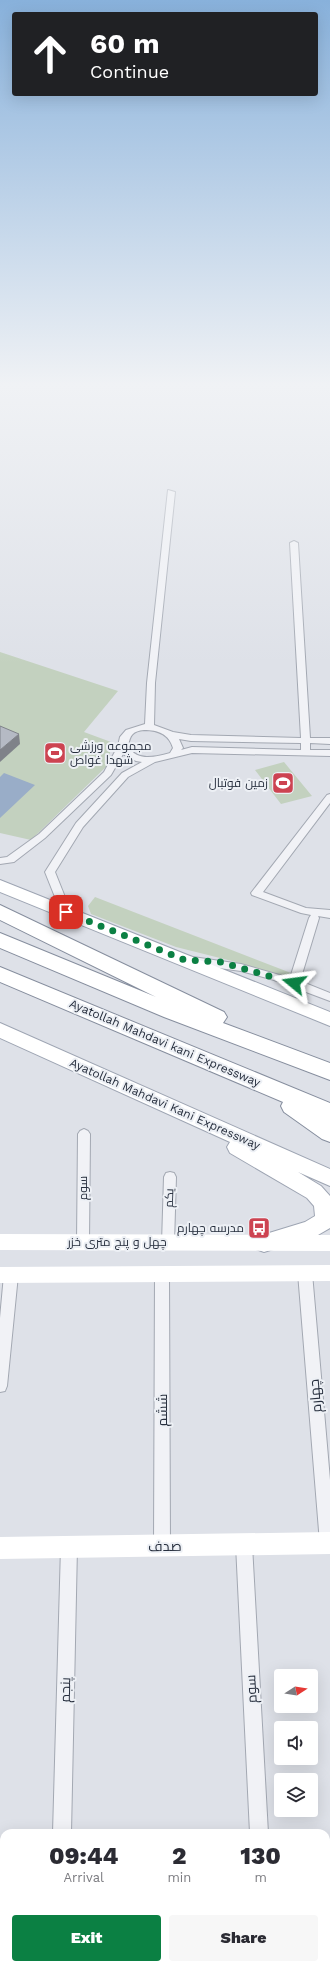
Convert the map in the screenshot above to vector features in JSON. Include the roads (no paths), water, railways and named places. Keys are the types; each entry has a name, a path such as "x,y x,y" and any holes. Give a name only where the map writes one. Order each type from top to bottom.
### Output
{"highway":[{"path":"0,912 172,994 293,1057"},
{"path":"0,940 172,1012 330,1072"},
{"name":"Ayatollah Mahdavi kani Expressway","path":"0,974 330,1113"},
{"path":"261,1084 330,1133"}],"main road":[{"path":"0,886 330,1019"},
{"name":"Ayatollah Mahdavi Kani Expressway","path":"0,1030 155,1098 330,1178"},
{"path":"155,1098 314,1192 323,1201 326,1212 324,1221 311,1229 264,1243"},
{"name":"چهل و پنج متری خزر","path":"0,1242 330,1243"},
{"path":"5,1275 330,1273"},
{"name":"صدف","path":"0,1548 329,1543"}],"street":[{"path":"149,727 151,683 171,492"},
{"path":"294,543 306,753"},
{"path":"0,861 10,860 42,836 108,773 123,746 125,736 131,731 149,727 163,729 173,735 191,738 330,741"},
{"path":"173,735 177,741 178,748 173,755"},
{"path":"123,746 128,754 139,759 152,760"},
{"path":"66,912 50,872 79,825 125,775 152,760 192,750 330,753"},
{"path":"330,797 256,893 305,911 330,914"},
{"path":"294,983 314,918"},
{"path":"185,960 220,962 294,983 330,997"},
{"name":"سوم","path":"83,1242 84,1134"},
{"name":"یکم","path":"168,1243 170,1177"},
{"name":"چهارم","path":"304,1273 329,1543"},
{"name":"ششم","path":"162,1274 162,1546"},
{"path":"0,1386 5,1275"},
{"name":"سوم","path":"244,1544 259,1829"},
{"name":"پنجم","path":"62,1829 69,1547"}],"water":[{"path":"4,773 35,785 0,818 0,777"}],"place":[{"name":"مجموعه ورزشی شهدا غواص","path":"55,753"},
{"name":"زمین فوتبال","path":"283,783"},
{"name":"مدرسه چهارم","path":"259,1228"}]}
